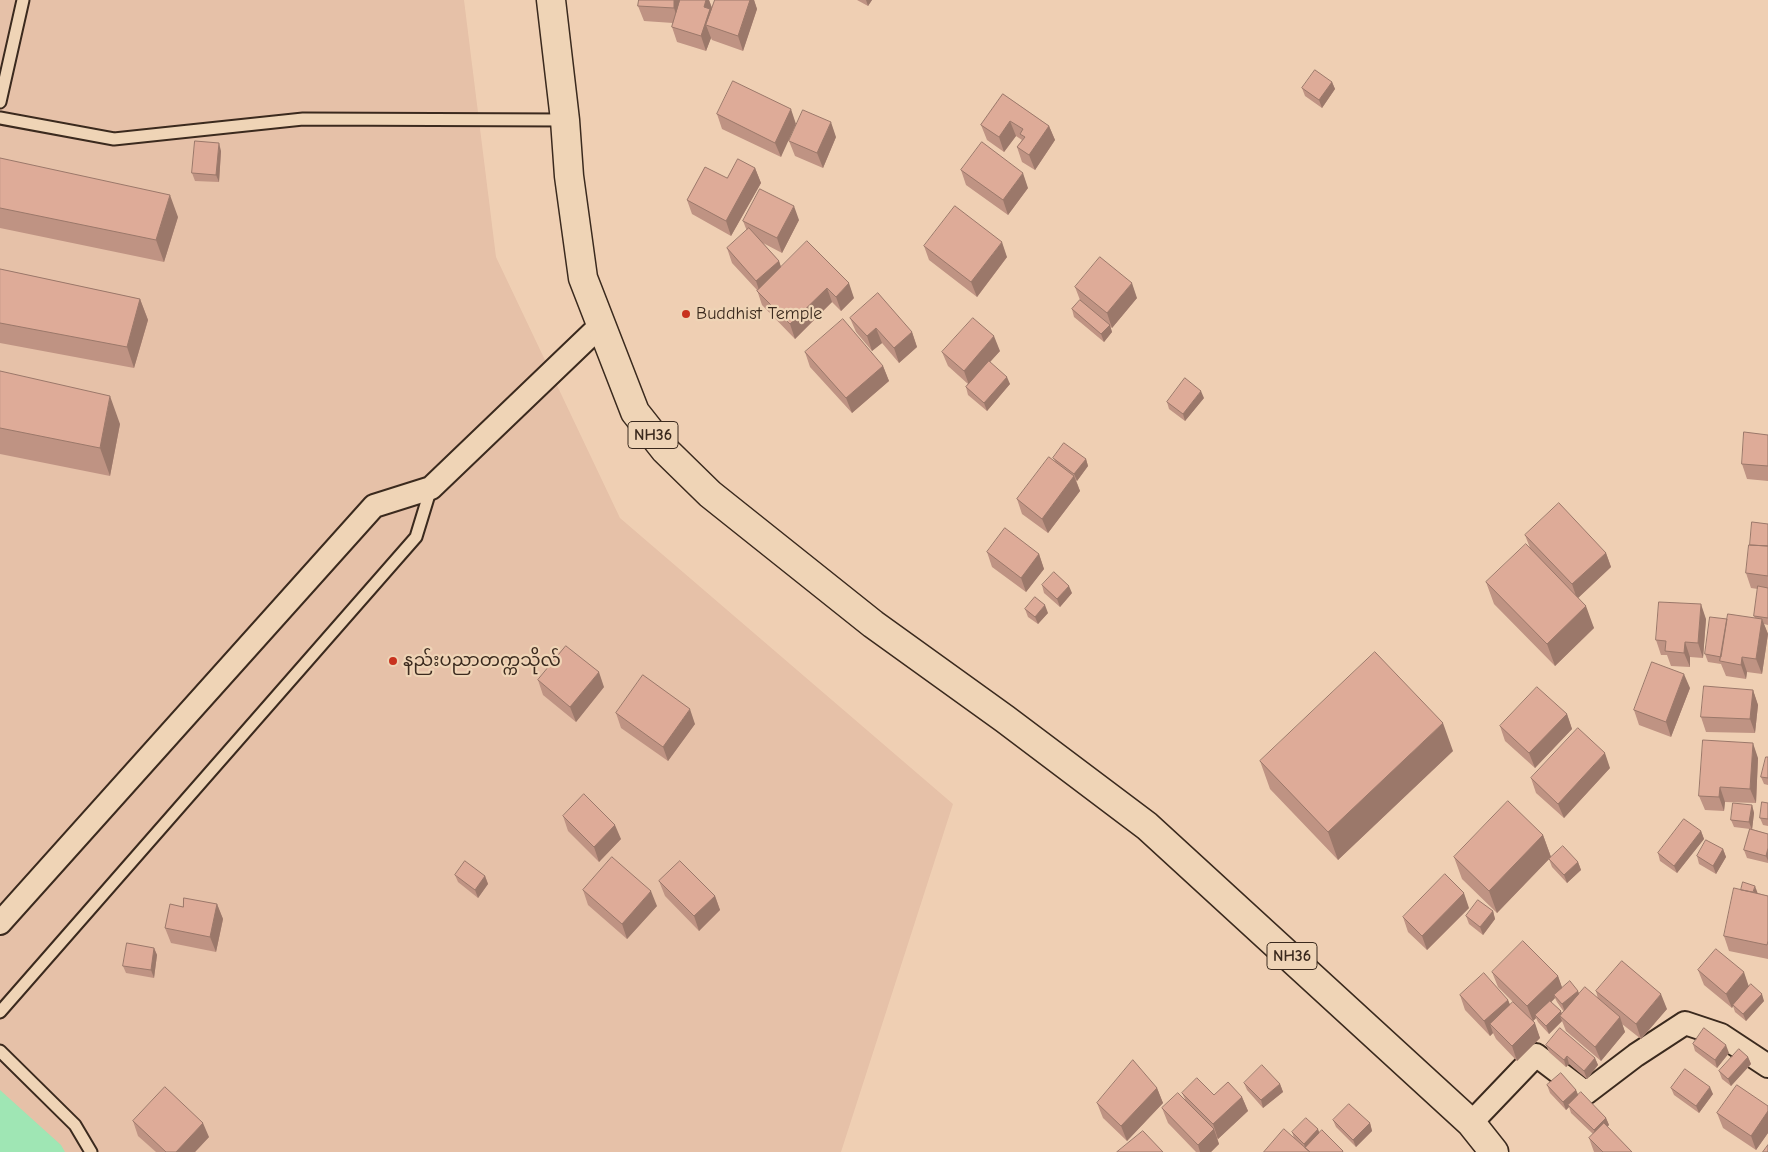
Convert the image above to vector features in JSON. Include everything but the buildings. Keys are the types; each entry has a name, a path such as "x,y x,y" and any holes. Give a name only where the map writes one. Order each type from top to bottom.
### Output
{"highway":[{"name":"NH36","path":"551,0 565,120 569,176 583,278 635,412 665,450 710,494 873,624 1005,719 1147,826 1472,1122 1494,1152"}],"street":[{"path":"0,923 374,506 431,488 601,325"},
{"path":"1472,1122 1536,1055 1586,1093 1636,1055 1685,1022 1721,1035 1768,1066"}],"lane":[{"path":"0,102 23,0"},
{"path":"0,118 114,139 304,119 565,120"},
{"path":"0,1012 416,537 431,488"},
{"path":"0,1051 75,1125 91,1152"}],"shaded area":[{"name":"နည်းပညာတက္ကသိုလ်","path":"0,0 464,0 496,257 620,518 953,804 841,1152 0,1152"}],"green space":[{"path":"0,1090 61,1145 65,1152 0,1152"}],"place":[{"name":"Buddhist Temple","path":"686,314"},
{"name":"နည်းပညာတက္ကသိုလ်","path":"393,661"}]}
